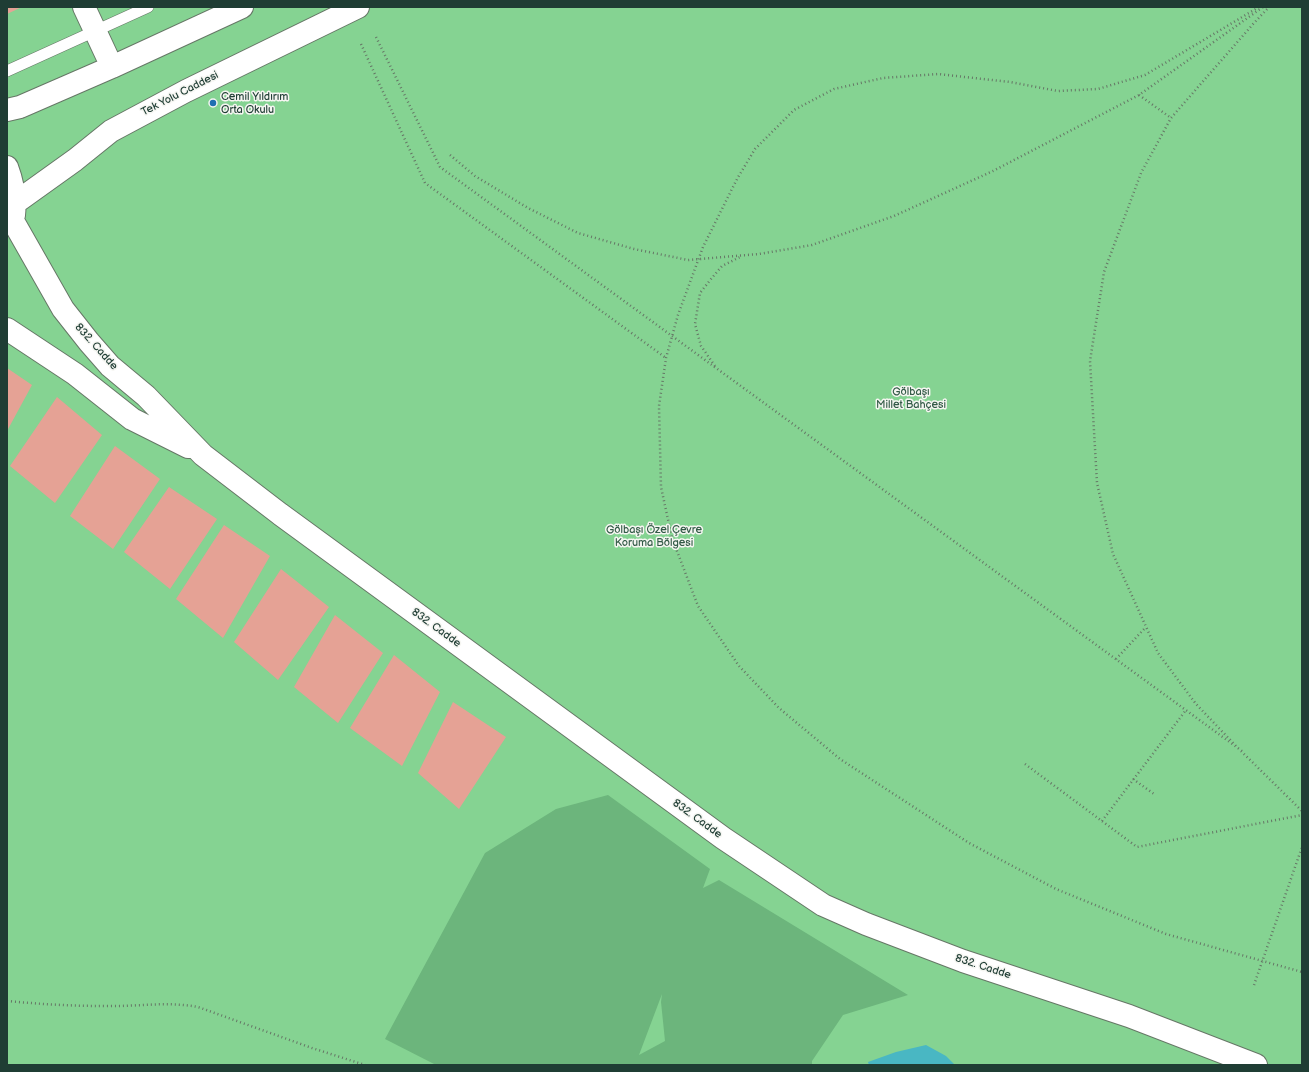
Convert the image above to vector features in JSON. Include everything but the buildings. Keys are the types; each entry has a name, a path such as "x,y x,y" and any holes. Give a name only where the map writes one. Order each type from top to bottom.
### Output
{"street":[{"path":"84,7 112,67"},
{"path":"7,110 20,107 112,67 242,7"},
{"name":"Tek Yolu Caddesi","path":"12,219 75,160 111,131 186,91 358,7"},
{"path":"7,167 13,182 12,219"},
{"name":"832. Cadde","path":"12,219 63,309 89,342 110,366 146,396 203,455 280,514 710,829 823,905 866,924 963,961 1129,1016 1256,1065"},
{"name":"832. Cadde","path":"7,329 75,374 132,419 203,455"}],"lane":[{"path":"7,71 148,7"}],"path":[{"path":"1259,7 1145,75 1098,90 1058,91 1010,82 938,74 884,78 834,89 794,110 755,149 737,179 703,246 678,315 666,358 659,406 661,488 672,538 698,606 739,666 778,708 840,759 969,843 1056,889 1166,934 1302,972"},
{"path":"450,155 475,176 528,208 578,233 634,249 688,260 759,254 812,245 894,216 993,171 1139,95 1263,7"},
{"path":"1269,7 1254,22 1171,118 1142,173 1104,272 1090,361 1097,483 1113,554 1158,653 1196,704 1302,811"},
{"path":"376,37 440,167 1242,751"},
{"path":"361,44 425,183 666,358"},
{"path":"1139,95 1171,118"},
{"path":"716,368 701,346 695,324 700,293 722,266 744,255"},
{"path":"1116,659 1146,627"},
{"path":"1102,821 1186,710"},
{"path":"1025,764 1137,847 1302,815"},
{"path":"1133,779 1154,794"},
{"path":"1254,986 1302,847"},
{"path":"7,1001 56,1006 104,1006 164,1003 198,1007 312,1048 365,1065"}],"green space":[{"name":"Gölbaşı Özel Çevre Koruma Bölgesi","path":"7,7 1302,7 1302,1065 7,1065"},
{"path":"608,795 710,869 703,888 719,880 908,995 843,1015 812,1061 812,1065 436,1065 385,1039 485,853 556,809","holes":["662,994 661,1002 665,1041 639,1055"]}],"water":[{"path":"926,1045 946,1056 955,1065 869,1065 868,1062 896,1052"}],"place":[{"name":"Cemil Yıldırım Orta Okulu","path":"213,103"}],"park label":[{"name":"Gölbaşı Millet Bahçesi","path":"911,398"}]}
